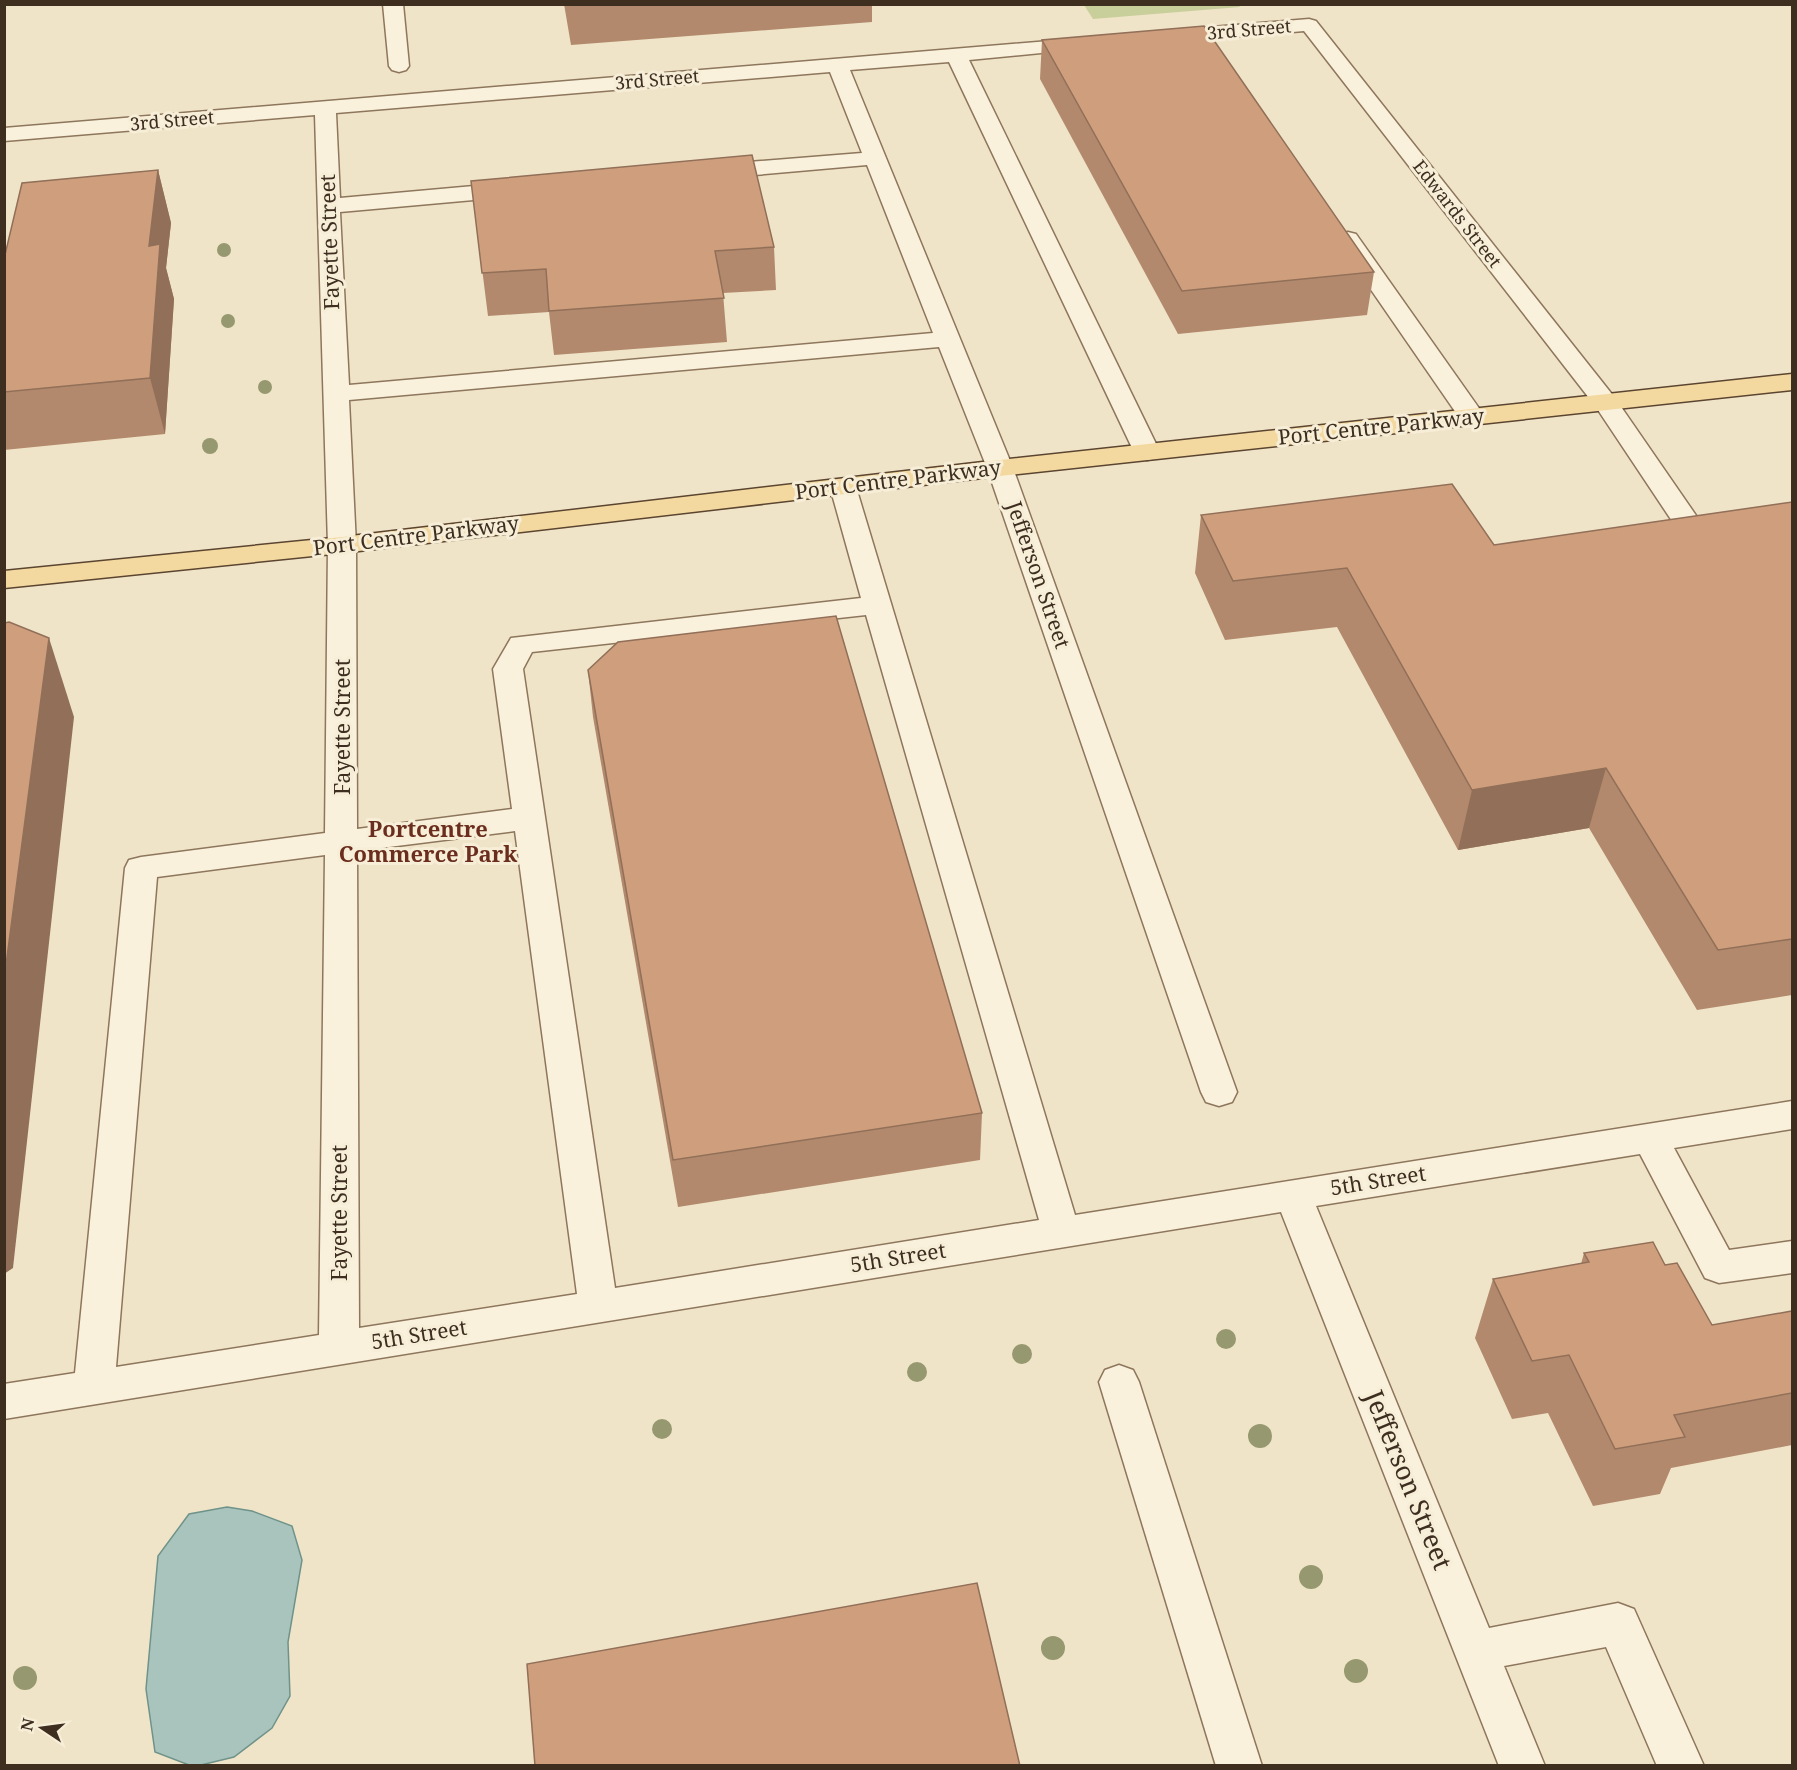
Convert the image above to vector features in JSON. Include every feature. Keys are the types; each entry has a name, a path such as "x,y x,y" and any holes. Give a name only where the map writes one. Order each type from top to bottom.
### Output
{"main road":[{"name":"Port Centre Parkway","path":"4,580 342,545 1000,468 1792,381"}],"street":[{"path":"393,4 399,66"},
{"name":"3rd Street","path":"1141,39 1309,25"},
{"name":"Edwards Street","path":"1309,25 1606,403 1690,527"},
{"path":"1204,34 1217,53"},
{"name":"3rd Street","path":"4,135 1108,42"},
{"path":"956,54 1147,452"},
{"name":"Jefferson Street","path":"838,64 1000,468 1219,1092"},
{"name":"Fayette Street","path":"325,108 342,545 343,842 339,1348"},
{"path":"685,174 876,158"},
{"path":"328,206 543,187"},
{"path":"1338,225 1472,417"},
{"path":"336,394 949,339"},
{"path":"843,487 1061,1232"},
{"path":"598,1306 508,669 521,644 878,605"},
{"path":"94,1387 141,868 529,818"},
{"name":"5th Street","path":"4,1402 1792,1115"},
{"path":"1650,1138 1719,1268 1792,1257"},
{"name":"Jefferson Street","path":"1293,1195 1522,1766"},
{"path":"1119,1382 1239,1766"},
{"path":"1476,1650 1618,1624 1681,1766"}],"green space":[{"path":"1238,4 1240,7 1093,19 1084,5"}],"water":[{"path":"227,1507 252,1511 292,1526 302,1560 288,1642 290,1696 272,1728 234,1757 201,1765 189,1765 155,1752 146,1689 158,1556 189,1514"}],"building":[{"path":"1204,26 1374,272 1182,291 1042,40"},
{"path":"752,155 774,247 715,251 724,298 549,311 546,269 482,273 471,181"},
{"path":"158,170 149,246 160,244 150,378 4,392 4,259 22,183"},
{"path":"1452,484 1494,545 1792,502 1792,939 1718,950 1606,768 1472,790 1347,568 1233,581 1201,515"},
{"path":"836,616 982,1113 673,1160 588,670 618,642"},
{"path":"9,622 49,638 4,980 4,623"},
{"path":"1653,1242 1665,1265 1677,1263 1712,1325 1792,1311 1792,1393 1674,1415 1685,1437 1615,1449 1569,1355 1532,1361 1493,1279 1589,1262 1584,1253"},
{"path":"977,1583 1020,1766 535,1766 527,1664"}],"district":[{"name":"Portcentre Commerce Park","path":"428,842"}]}
